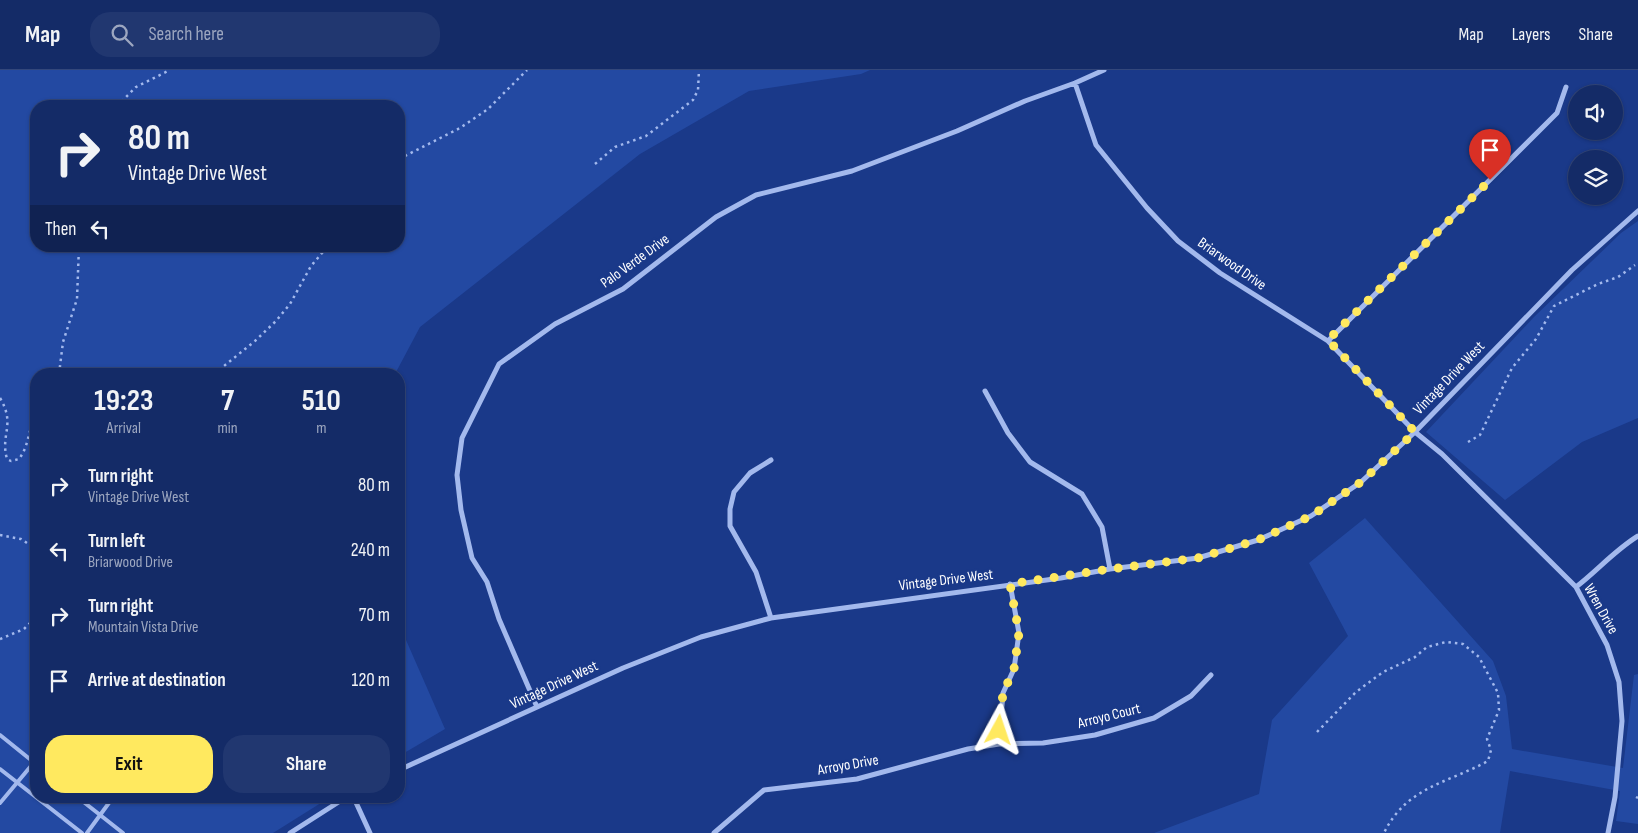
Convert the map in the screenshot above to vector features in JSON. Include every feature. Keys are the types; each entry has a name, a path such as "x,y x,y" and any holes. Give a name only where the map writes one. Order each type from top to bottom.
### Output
{"street":[{"name":"Palo Verde Drive","path":"537,707 486,582 472,558 461,510 457,475 462,438 499,364 556,324 623,289 716,217 756,195 852,171 957,131 1025,101 1075,84 1104,70"},
{"name":"Briarwood Drive","path":"1075,84 1096,145 1147,208 1178,241 1220,274 1328,340 1415,432"},
{"path":"1328,340 1557,113 1566,87"},
{"name":"Vintage Drive West","path":"405,767 623,668 702,637 771,618 1198,558 1258,540 1311,516 1361,482 1415,432 1572,270 1638,211"},
{"path":"985,391 1008,432 1030,462 1082,494 1102,527 1110,569"},
{"name":"Wren Drive","path":"1415,432 1442,454 1576,587 1607,645 1619,682 1622,721 1615,797 1608,833"},
{"path":"771,460 750,473 734,492 730,509 730,526 756,572 771,618"},
{"path":"1576,587 1597,571 1622,545 1638,536"},
{"path":"999,744 1003,693 1014,669 1019,633 1010,584"},
{"name":"Arroyo Court","path":"999,744 1043,743 1095,734 1154,718 1192,696 1211,675"},
{"name":"Arroyo Drive","path":"714,833 764,790 857,778 968,749 999,744"},
{"path":"290,833 337,803"},
{"path":"356,803 370,833"}],"lane":[{"path":"0,735 30,758"},
{"path":"0,803 30,768"},
{"path":"0,770 30,792"},
{"path":"44,803 82,833"},
{"path":"85,803 123,833"},
{"path":"86,833 109,803"}],"path":[{"path":"123,100 136,88 170,70"},
{"path":"405,157 460,128 488,108 526,70"},
{"path":"595,164 615,147 646,136 692,100 698,90 699,70"},
{"path":"60,368 63,342 76,299 79,252"},
{"path":"222,368 256,341 276,321 290,304 311,266 323,252"},
{"path":"1468,442 1480,435 1512,368 1536,339 1554,306 1598,284 1618,277 1635,265"},
{"path":"0,398 7,410 9,423 4,450 7,459 11,461 19,459 26,450 30,428"},
{"path":"0,535 21,539 30,545"},
{"path":"0,638 24,629 30,623"},
{"path":"1316,732 1356,692 1383,672 1415,657 1427,647 1446,642 1463,644 1479,657 1498,693 1499,710 1488,739 1491,750 1488,761 1469,772 1434,784 1414,796 1400,807 1384,833"}],"shaded area":[{"path":"0,70 870,70 861,74 749,91 640,154 420,327 398,368 30,368 30,803 321,803 273,833 0,833"},
{"path":"1638,221 1638,418 1582,442 1505,500 1426,432 1534,317 1621,233"},
{"path":"1365,518 1493,661 1506,696 1512,749 1623,768 1634,675 1638,674 1638,824 1616,821 1620,791 1510,771 1500,833 1154,833 1259,794 1272,720 1348,636 1309,563"},
{"path":"405,638 445,729 405,752"}],"route":[{"path":"999,730 1003,693 1014,669 1019,633 1010,584 1198,558 1258,540 1311,516 1361,482 1415,432 1328,340 1490,180"}]}
